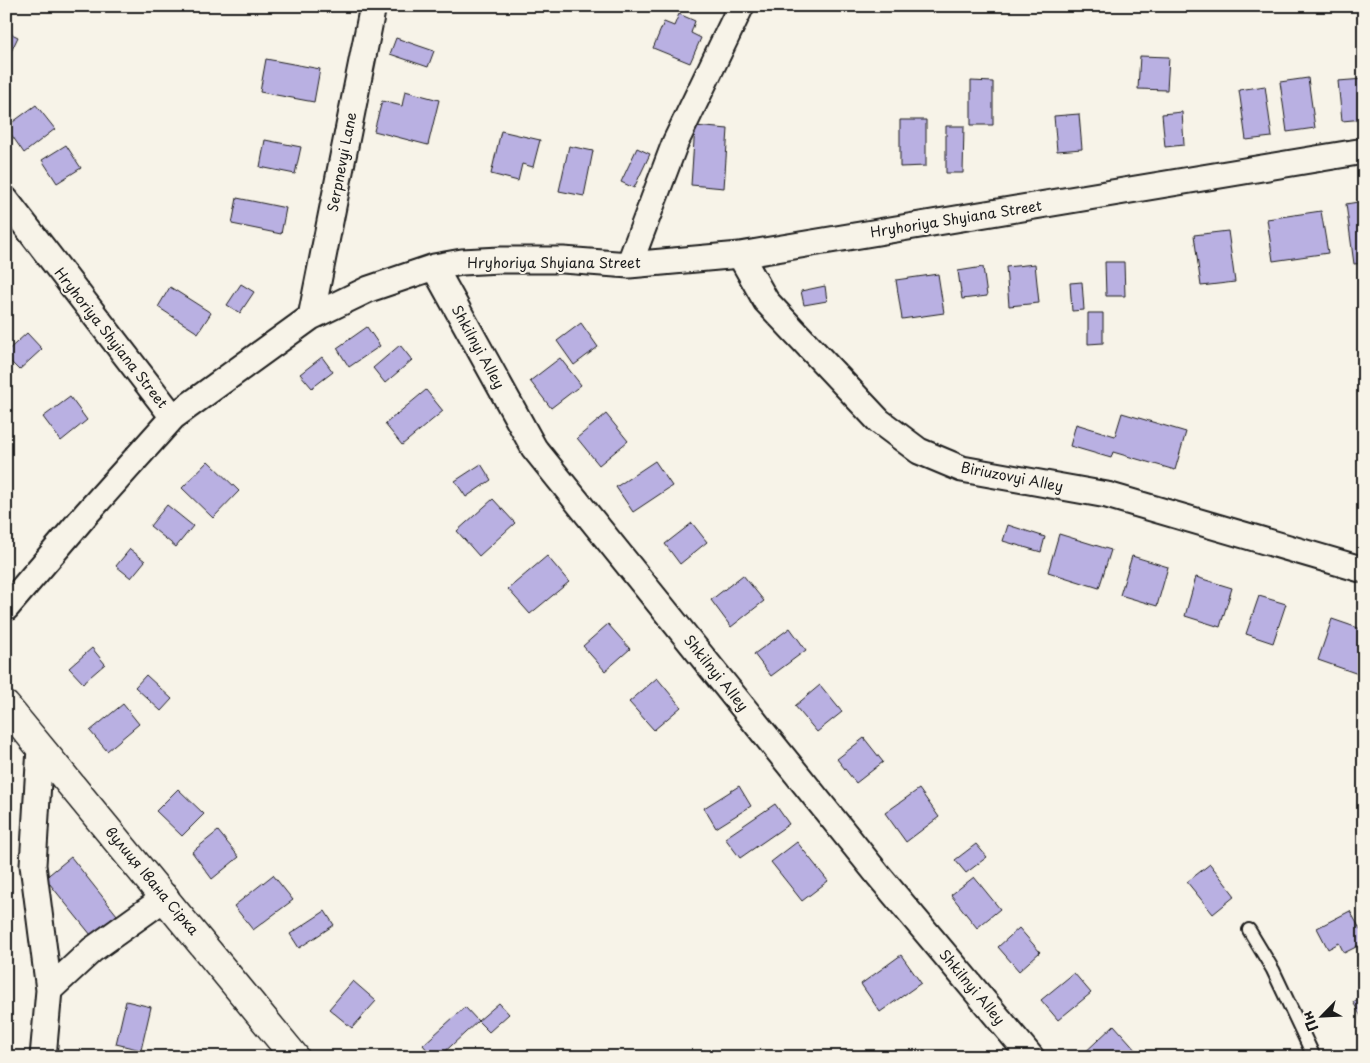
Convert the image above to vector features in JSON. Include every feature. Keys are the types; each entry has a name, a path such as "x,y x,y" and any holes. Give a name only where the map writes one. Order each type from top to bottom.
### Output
{"street":[{"name":"Serpnevyi Lane","path":"311,317 373,6"},
{"path":"629,265 675,143 741,6"},
{"name":"Hryhoriya Shyiana Street","path":"6,200 173,417 311,317 369,289 434,267 462,262 500,260 563,260 629,265 740,254 1364,151"},
{"name":"Biriuzovyi Alley","path":"740,254 766,301 879,421 919,451 962,469 1107,495 1364,570"},
{"name":"Shkilnyi Alley","path":"434,267 534,448 879,876 1031,1057"},
{"path":"6,608 87,513 173,417"},
{"name":"вулиця Івана Сірка","path":"6,706 166,897 295,1057"},
{"path":"40,748 33,865 49,990 43,1057"},
{"path":"49,990 92,950 166,897"}],"lane":[{"path":"1249,930 1273,970 1314,1057"}],"building":[{"path":"679,14 695,21 691,33 701,38 690,63 653,48 664,22 674,26"},
{"path":"6,31 18,37 6,62"},
{"path":"396,38 434,51 428,67 390,54"},
{"path":"1140,56 1169,57 1167,90 1138,89"},
{"path":"266,59 320,69 314,102 260,92"},
{"path":"1308,78 1315,128 1287,132 1280,82"},
{"path":"1364,79 1364,119 1342,121 1338,81"},
{"path":"971,81 993,82 993,125 971,125"},
{"path":"1265,86 1272,137 1246,140 1239,90"},
{"path":"405,91 439,100 428,145 374,131 382,101 402,106"},
{"path":"36,105 55,129 24,153 6,127"},
{"path":"1182,112 1184,145 1165,147 1162,114"},
{"path":"1079,114 1082,149 1057,151 1054,116"},
{"path":"900,120 926,120 926,166 900,167"},
{"path":"695,126 728,129 724,188 691,185"},
{"path":"946,126 964,126 963,173 946,173"},
{"path":"501,131 540,140 533,167 522,164 518,181 491,174"},
{"path":"265,140 301,147 295,174 260,167"},
{"path":"66,145 81,168 57,183 42,160"},
{"path":"569,146 593,151 584,196 559,191"},
{"path":"637,148 650,154 634,188 621,182"},
{"path":"237,198 286,208 281,234 232,224"},
{"path":"1364,201 1364,263 1354,264 1346,204"},
{"path":"1321,211 1328,253 1273,261 1267,219"},
{"path":"1228,231 1235,282 1201,286 1194,235"},
{"path":"1105,262 1124,262 1125,296 1106,296"},
{"path":"1035,264 1039,303 1009,306 1006,267"},
{"path":"983,267 987,296 962,299 958,271"},
{"path":"938,274 944,313 902,319 896,280"},
{"path":"1082,282 1084,310 1072,311 1070,283"},
{"path":"241,284 254,292 240,313 227,305"},
{"path":"825,286 827,301 804,305 801,291"},
{"path":"170,287 211,313 198,333 158,307"},
{"path":"1088,313 1103,313 1103,343 1088,344"},
{"path":"581,323 598,347 574,365 557,341"},
{"path":"367,327 380,346 349,367 337,348"},
{"path":"27,333 42,349 19,370 6,357 6,352"},
{"path":"400,345 412,360 385,383 373,368"},
{"path":"322,357 333,372 312,388 300,374"},
{"path":"560,358 581,385 551,408 530,381"},
{"path":"426,390 443,411 402,445 385,424"},
{"path":"70,397 87,420 61,441 43,417"},
{"path":"1122,413 1186,432 1175,470 1113,452 1111,458 1070,446 1076,424 1115,436"},
{"path":"606,414 628,441 599,465 577,438"},
{"path":"208,461 239,491 213,518 182,488"},
{"path":"655,461 672,486 633,512 616,487"},
{"path":"481,464 491,480 466,497 455,481"},
{"path":"493,499 515,523 479,556 457,531"},
{"path":"167,505 193,526 176,547 150,526"},
{"path":"692,523 707,542 680,564 665,544"},
{"path":"1008,525 1045,537 1041,552 1003,541"},
{"path":"1059,534 1111,550 1099,588 1048,572"},
{"path":"130,549 145,561 131,578 116,566"},
{"path":"547,556 569,582 530,614 508,589"},
{"path":"1132,556 1168,567 1157,606 1120,595"},
{"path":"743,575 764,601 731,627 711,600"},
{"path":"1196,577 1232,588 1220,627 1185,616"},
{"path":"1259,596 1286,604 1273,643 1246,634"},
{"path":"1332,619 1364,630 1364,676 1318,660"},
{"path":"608,624 630,649 605,671 583,646"},
{"path":"790,628 806,650 771,676 754,654"},
{"path":"92,648 105,664 83,683 69,668"},
{"path":"146,675 172,699 161,711 135,687"},
{"path":"657,678 681,707 654,730 629,702"},
{"path":"820,685 842,712 817,732 795,706"},
{"path":"123,704 139,724 107,751 90,731"},
{"path":"864,738 883,762 856,783 837,759"},
{"path":"739,786 751,806 716,828 704,808"},
{"path":"178,789 204,814 182,836 156,811"},
{"path":"919,789 939,817 906,842 885,813"},
{"path":"775,804 789,824 740,858 725,838"},
{"path":"218,831 239,857 212,879 192,852"},
{"path":"797,842 828,881 802,901 771,862"},
{"path":"976,844 987,857 966,873 955,860"},
{"path":"71,857 117,915 91,935 45,878"},
{"path":"1210,864 1235,896 1213,914 1187,882"},
{"path":"273,875 293,900 253,930 234,906"},
{"path":"974,877 1000,909 977,928 951,895"},
{"path":"325,911 334,925 299,948 290,934"},
{"path":"1350,911 1364,936 1364,943 1344,953 1339,943 1328,949 1317,928"},
{"path":"1019,928 1040,952 1019,971 998,947"},
{"path":"901,955 921,983 880,1012 861,984"},
{"path":"1074,973 1091,993 1058,1020 1041,1000"},
{"path":"353,981 376,1001 352,1028 329,1009"},
{"path":"1364,996 1364,1022 1353,1002"},
{"path":"126,1001 151,1007 141,1050 116,1044"},
{"path":"499,1003 509,1014 489,1032 478,1021"},
{"path":"465,1007 478,1021 439,1057 433,1057 423,1045"},
{"path":"1114,1025 1138,1052 1133,1057 1080,1057"}]}
